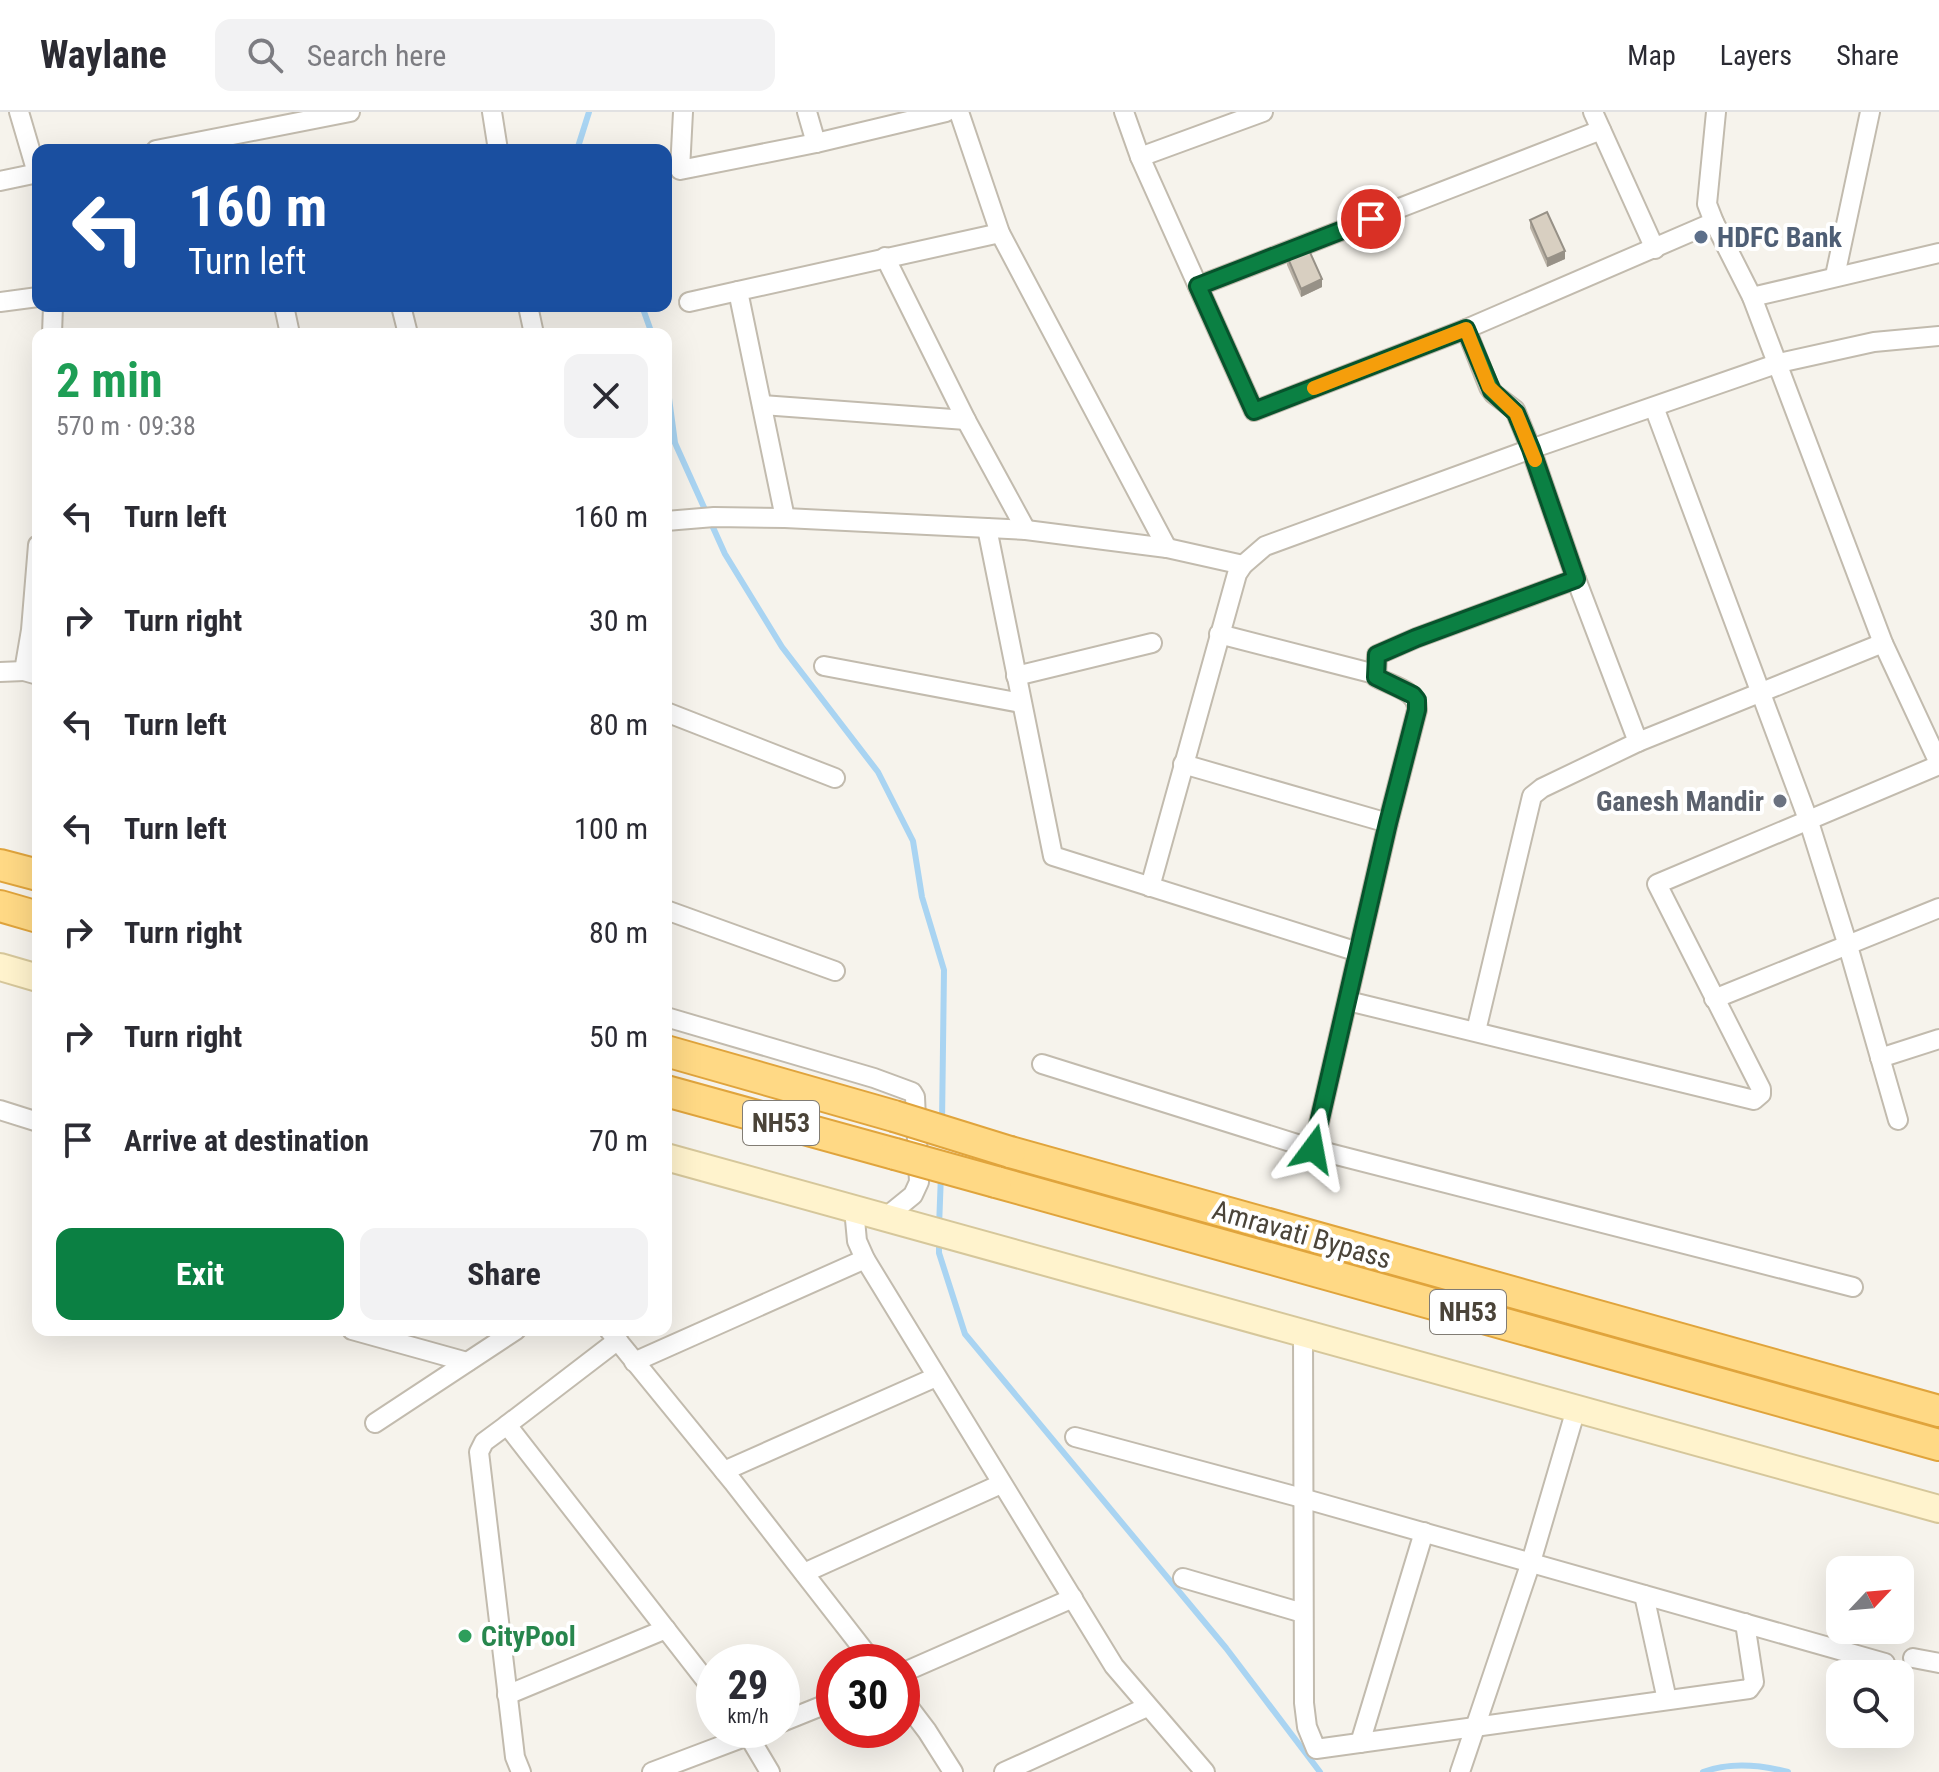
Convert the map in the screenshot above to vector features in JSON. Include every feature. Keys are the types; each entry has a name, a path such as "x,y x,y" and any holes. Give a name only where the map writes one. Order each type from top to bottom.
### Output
{"highway":[{"path":"0,865 32,873"},
{"path":"0,906 32,915"},
{"name":"Amravati Bypass","path":"672,1053 1010,1152 1939,1411"},
{"name":"Amravati Bypass","path":"672,1093 1939,1445"},
{"path":"1393,1291 1400,1261"}],"main road":[{"path":"0,967 32,976"},
{"path":"672,1159 1939,1509"}],"street":[{"path":"19,112 32,156"},
{"path":"179,144 281,118 350,112"},
{"path":"492,112 497,144"},
{"path":"683,112 673,171 816,143 946,112"},
{"path":"807,112 816,143"},
{"path":"959,112 1000,233 1167,548"},
{"path":"1124,112 1140,157 1254,411 1466,329 1714,222"},
{"path":"1140,157 1263,112"},
{"path":"1593,112 1655,249"},
{"path":"1348,1001 1754,1100 1761,1094 1761,1089 1657,884 1809,822 1939,764 1883,643 1752,297 1707,204 1716,112"},
{"path":"1835,276 1870,112"},
{"path":"1198,286 1601,130"},
{"path":"0,181 32,174"},
{"path":"689,302 1000,233"},
{"path":"1752,297 1939,253"},
{"path":"885,257 966,420 1026,530"},
{"path":"738,291 785,518"},
{"path":"0,302 32,298"},
{"path":"1466,329 1489,387 1515,410 1638,742"},
{"path":"1150,887 1237,574 1243,565 1275,541 1779,363 1865,344 1939,336"},
{"path":"762,405 966,420"},
{"path":"1654,407 1809,822 1898,1120"},
{"path":"672,521 714,517 785,518 1026,530 1167,548 1243,565"},
{"path":"987,528 1053,856 1358,952"},
{"path":"1313,1149 1418,705 1413,695 1377,679 1377,655 1576,579"},
{"path":"1219,634 1375,674"},
{"path":"1016,676 1152,643"},
{"path":"1476,1031 1532,796 1542,788 1638,742 1883,643"},
{"path":"824,666 1021,703"},
{"path":"0,672 31,673"},
{"path":"672,714 835,778"},
{"path":"1183,764 1388,823"},
{"path":"1714,999 1939,908"},
{"path":"672,912 835,971"},
{"path":"672,1019 912,1092 915,1097 919,1182 913,1195 886,1217"},
{"path":"1880,1058 1939,1039"},
{"path":"1042,1064 1313,1149 1853,1287"},
{"path":"0,1110 32,1120"},
{"path":"854,1209 857,1241 865,1259 1114,1666 1205,1772"},
{"path":"634,1362 865,1259"},
{"path":"1303,1332 1305,1717 1314,1746 1321,1750 1752,1688 1754,1682 1745,1623"},
{"path":"374,1336 467,1362"},
{"path":"375,1423 507,1336"},
{"path":"521,1772 515,1757 479,1452 484,1442 612,1336"},
{"path":"614,1336 859,1644"},
{"path":"724,1471 936,1377"},
{"path":"1460,1772 1531,1562 1576,1409"},
{"path":"507,1425 696,1668"},
{"path":"1075,1437 1874,1660"},
{"path":"804,1573 1001,1484"},
{"path":"1360,1743 1424,1532"},
{"path":"1183,1578 1303,1613"},
{"path":"1644,1595 1667,1700"},
{"path":"920,1665 1073,1598"},
{"path":"507,1695 666,1629"},
{"path":"1913,1658 1939,1663"},
{"path":"1004,1772 1147,1707"},
{"path":"920,1722 953,1772"},
{"path":"652,1772 713,1748"},
{"path":"760,1748 770,1772"}],"building":[{"path":"1547,212 1565,251 1547,259 1530,220"},
{"path":"1308,248 1322,279 1301,289 1287,256"}],"waterway":[{"path":"579,144 589,112"},
{"path":"644,312 650,328"},
{"path":"672,421 675,443 725,554 782,647 878,772 913,841 922,897 944,970 942,1123"},
{"path":"939,1227 941,1174"},
{"path":"939,1238 939,1253 965,1334 1226,1648 1320,1772"},
{"path":"1703,1772 1746,1766 1788,1772"}],"slow traffic":[{"path":"1314,388 1466,329 1489,387 1513,408 1535,460"}],"place":[{"name":"HDFC Bank","path":"1701,237"},
{"name":"Ganesh Mandir","path":"1780,801"},
{"name":"CityPool","path":"465,1636"}],"route":[{"path":"1313,1149 1418,705 1413,695 1377,679 1377,655 1576,579 1516,413 1489,387 1466,329 1254,411 1198,286 1371,219"}]}
